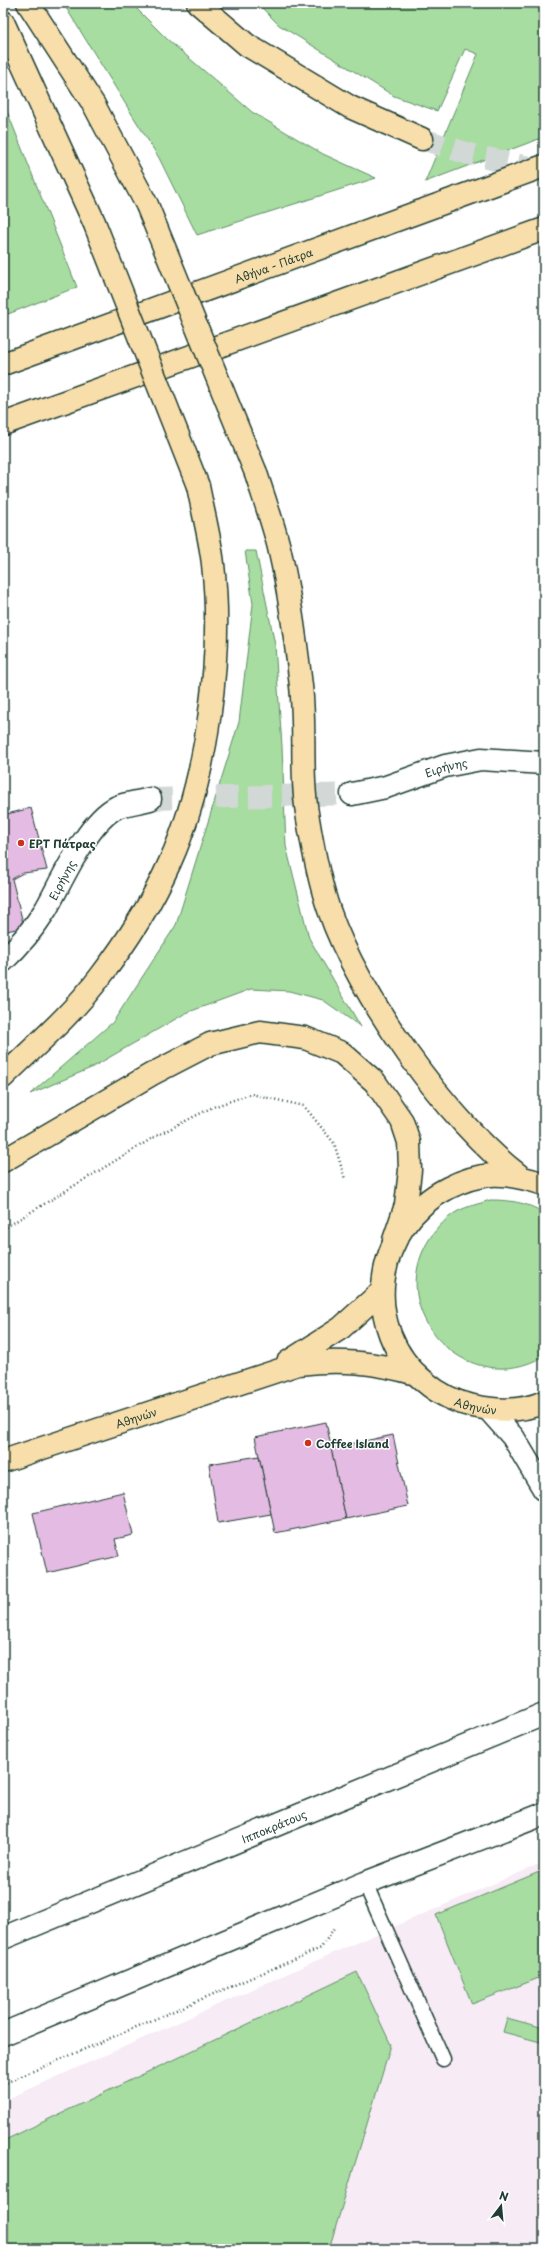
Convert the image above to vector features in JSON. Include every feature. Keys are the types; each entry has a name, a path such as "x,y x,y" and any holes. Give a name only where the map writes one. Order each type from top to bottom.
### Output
{"main road":[{"path":"28,3 94,105 147,205 256,473 280,551 291,613 301,688 307,816 329,910 345,950 378,1009 422,1073 476,1138 500,1161 520,1176"},
{"path":"198,3 247,45 350,107 422,139"},
{"path":"3,22 94,222 198,486 213,563 216,627 214,681 206,737 190,808 166,868 140,917 99,978 54,1029 3,1077"},
{"name":"Αθήνα - Πάτρα","path":"3,364 544,166"},
{"path":"3,424 544,229"},
{"path":"3,1161 152,1074 210,1044 260,1032 304,1038 342,1053 375,1082 402,1121 409,1142 410,1170 406,1205 394,1240"},
{"name":"Αθηνών","path":"544,1184 520,1176 490,1175 460,1182 434,1195 411,1215 394,1240 385,1265 382,1291 384,1314 390,1336 401,1356 416,1374 444,1395 462,1404 489,1410 514,1410 544,1402"},
{"name":"Αθηνών","path":"269,1372 300,1355 335,1332 382,1291"},
{"name":"Αθηνών","path":"3,1461 269,1372 298,1364 328,1360 357,1361 387,1366 416,1374"}],"street":[{"name":"Ειρήνης","path":"352,794 386,787 446,766 481,759 544,763"},
{"name":"Ειρήνης","path":"3,961 16,949 45,910 77,853 94,828 117,808 150,799"},
{"path":"489,1410 513,1437 544,1489"},
{"name":"Ιπποκράτους","path":"3,1938 544,1714"},
{"path":"3,2034 364,1883 544,1814"}],"lane":[{"path":"364,1883 442,2059"}],"path":[{"path":"3,1228 156,1136 213,1107 251,1094 304,1106 334,1143 345,1179"},
{"path":"3,2084 321,1948 338,1922"}],"shaded area":[{"path":"544,1862 544,2249 3,2249 3,2101 349,1946"}],"green space":[{"path":"63,3 131,3 167,39 252,112 323,154 376,178 197,235 159,158"},
{"path":"257,3 532,3 544,6 544,137 425,182 478,54 465,49 437,111 394,96 279,25"},
{"path":"3,101 77,287 3,316"},
{"path":"245,551 256,551 275,645 282,746 286,846 309,938 361,1027 323,1000 289,991 251,989 186,1013 91,1068 30,1094 113,1022 176,925 239,722 253,604"},
{"path":"490,1200 518,1202 531,1206 544,1213 544,1356 515,1367 487,1367 462,1358 440,1342 425,1320 417,1294 418,1266 433,1234 454,1213"},
{"path":"544,1870 544,1976 472,2004 436,1915"},
{"path":"357,1972 391,2045 329,2249 3,2249 3,2141"},
{"path":"507,2018 544,2028 544,2043 503,2032"}],"building":[{"name":"ΕΡΤ Πάτρας","path":"31,808 47,870 23,873 12,879 24,927 3,932 3,815"},
{"path":"326,1422 346,1519 275,1533 255,1437"},
{"path":"393,1435 408,1506 346,1519 331,1448"},
{"path":"259,1456 271,1514 218,1523 209,1464"},
{"path":"123,1492 133,1535 115,1539 119,1556 47,1573 33,1513"}],"tunnel":[{"path":"422,139 472,155 544,170"},
{"path":"150,799 352,794"}],"place":[{"name":"ΕΡΤ Πάτρας","path":"21,843"},
{"name":"Coffee Island","path":"308,1443"}]}
